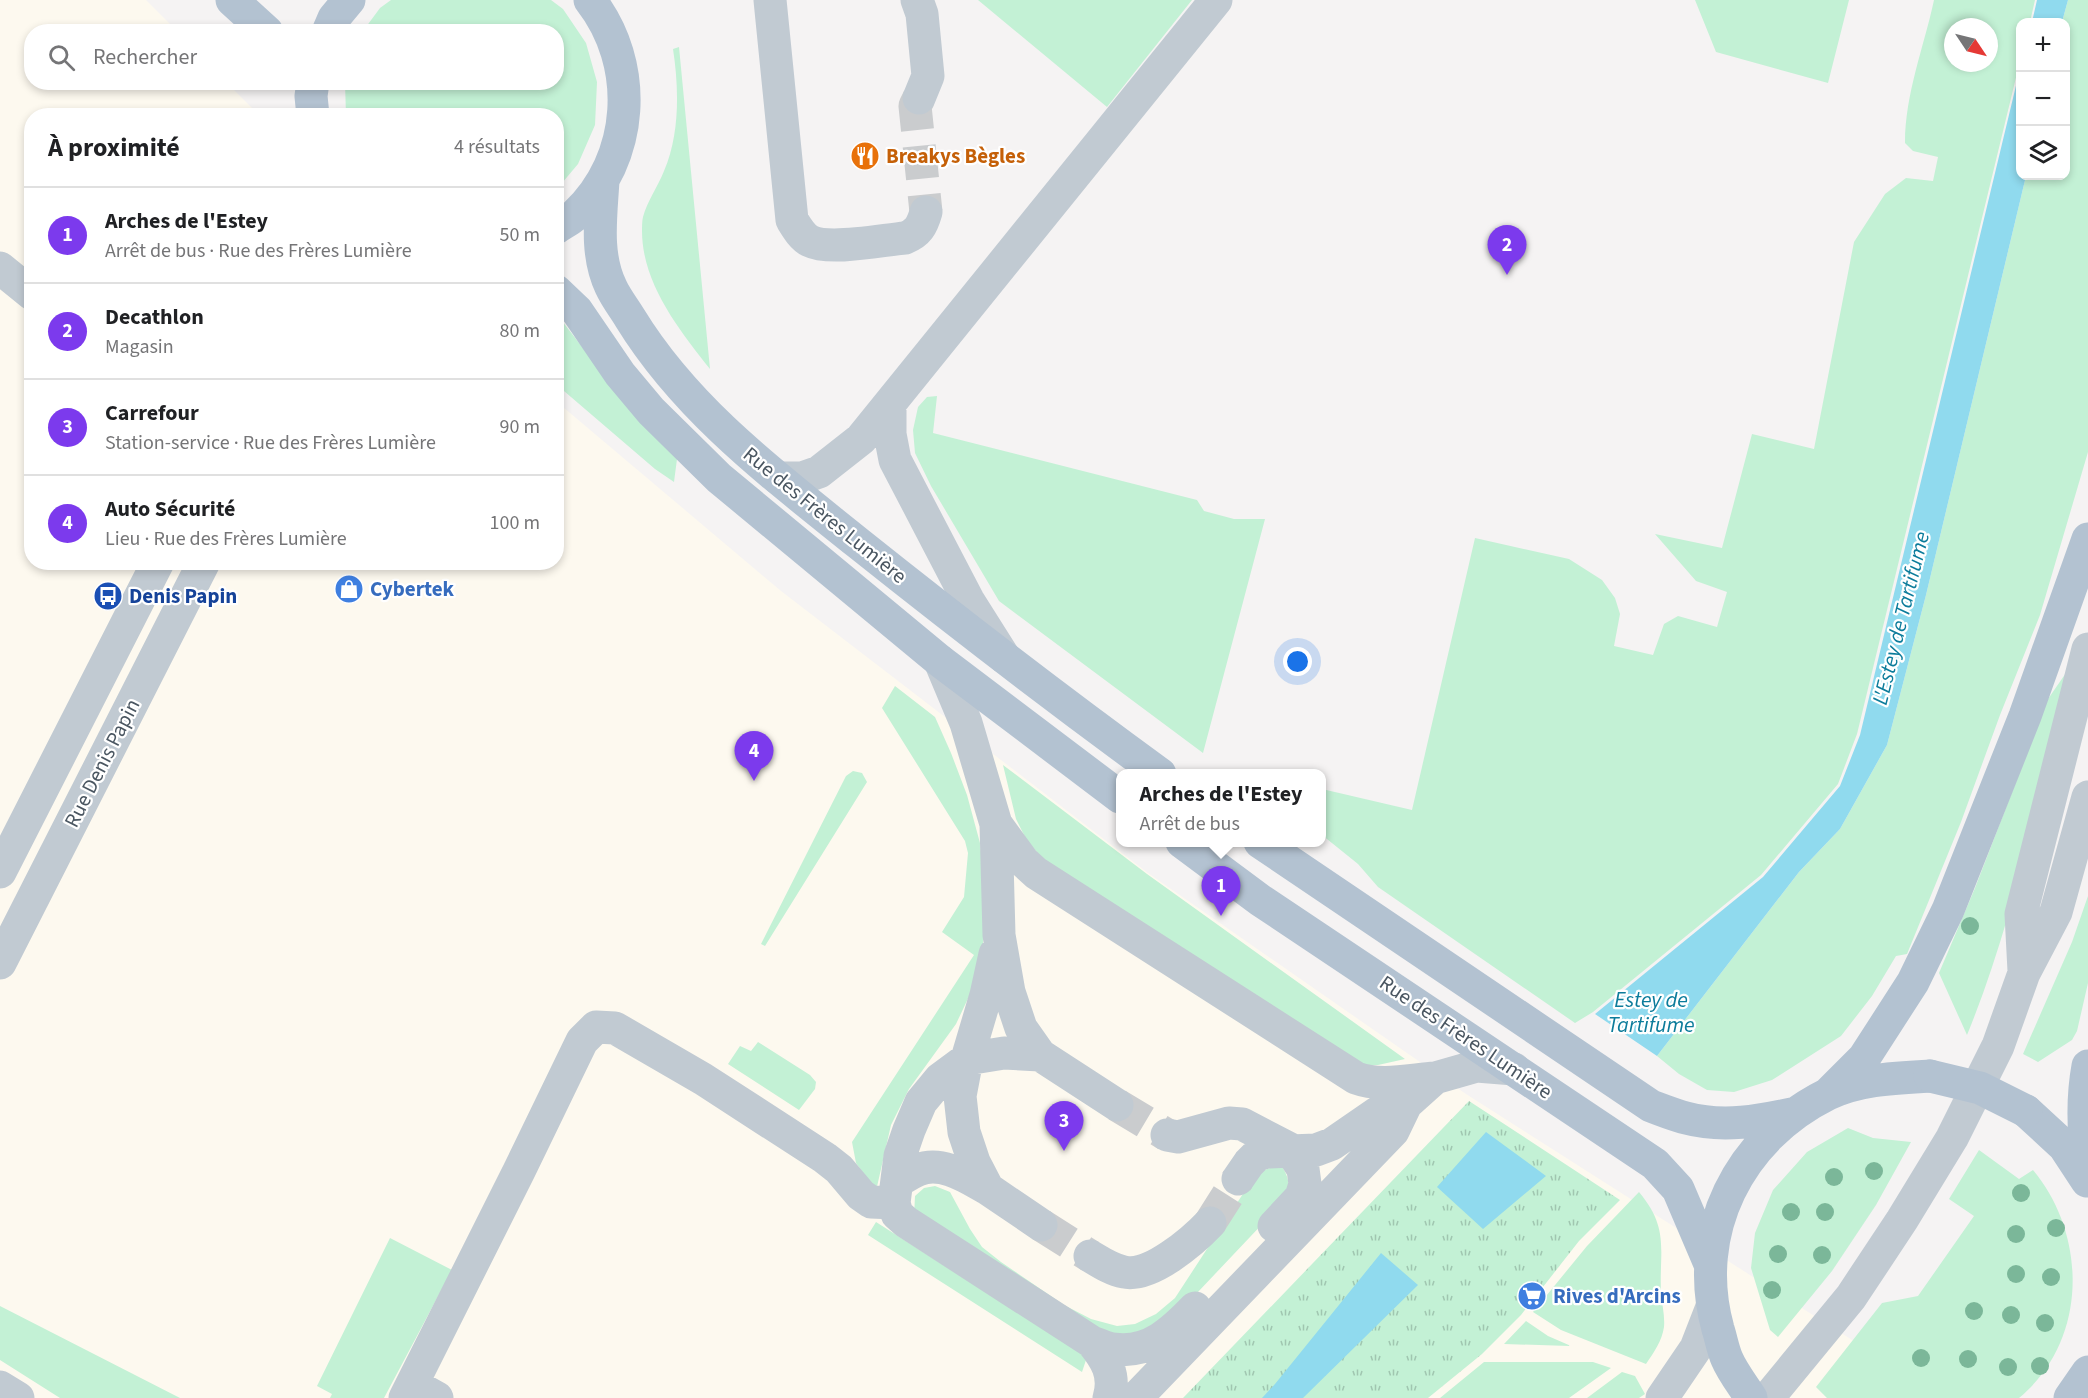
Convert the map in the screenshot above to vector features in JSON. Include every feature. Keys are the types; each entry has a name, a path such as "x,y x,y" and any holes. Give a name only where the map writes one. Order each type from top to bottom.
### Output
{"main road":[{"path":"232,0 258,24"},
{"path":"331,24 349,0"},
{"path":"590,0 614,39"},
{"path":"564,223 575,215 603,180 621,135 625,87 614,39 611,0"},
{"name":"Rue des Frères Lumière","path":"603,180 600,239 603,263 611,287 647,346 720,428 778,478 1006,660 1153,769"},
{"name":"Rue des Frères Lumière","path":"564,299 577,311 620,374 651,411 719,478 940,661 1116,794"},
{"path":"1751,1398 1727,1358 1712,1307 1710,1264 1717,1223 1732,1183 1755,1149 1796,1113 1829,1093 1864,1058 1912,982 1948,910 2025,716 2088,539"},
{"name":"Rue des Frères Lumière","path":"1187,847 1260,900 1655,1164 1678,1189 1710,1264"},
{"path":"1266,847 1651,1106 1686,1119 1720,1123 1754,1122 1796,1113"},
{"path":"2088,1066 2085,1082 2083,1134 2088,1164"},
{"path":"1829,1093 1879,1079 1930,1077 1980,1088 2026,1111 2064,1146 2088,1182"},
{"path":"2070,1398 2088,1372"}],"street":[{"path":"770,0 792,220 799,232 810,241 827,246 905,238 914,234 922,225 926,212"},
{"path":"916,0 922,14 928,76 919,98"},
{"path":"778,478 802,478 819,472 861,439 1216,0"},
{"path":"0,268 24,288"},
{"path":"890,405 890,434 895,460 968,600 1006,660"},
{"name":"Rue Denis Papin","path":"0,872 154,570"},
{"name":"Rue Denis Papin","path":"0,963 200,570"},
{"path":"2024,973 2021,914 2088,649"},
{"path":"940,661 966,723 996,824 999,934 1009,992 1021,1028 1040,1055 1117,1105"},
{"path":"1768,1398 1851,1297 1953,1138 1998,1046 2024,973 2056,912 2088,797"},
{"path":"996,824 1023,861 1036,873 1356,1078 1366,1082 1435,1078 1476,1066 1514,1069"},
{"path":"988,1189 974,1162 964,1132 960,1096 967,1059 986,995 999,934"},
{"path":"418,1393 508,1193 582,1041 596,1027 615,1028 703,1079 825,1158 839,1169 861,1195 871,1202 895,1192 920,1169 944,1168 963,1175 988,1189 1041,1225"},
{"path":"1040,1055 1004,1053 967,1059 940,1079 921,1102 903,1148 895,1192 897,1214 1092,1342 1114,1350 1140,1348 1157,1342 1181,1322 1301,1197 1305,1184 1303,1169 1290,1149 1242,1125 1229,1123 1178,1137 1167,1135"},
{"path":"1136,1398 1393,1131 1406,1104 1435,1078"},
{"path":"1238,1179 1249,1162 1257,1155 1290,1149 1316,1150 1332,1144 1377,1113 1406,1104"},
{"path":"1090,1256 1125,1273 1148,1269 1162,1263 1197,1237 1210,1223"},
{"path":"1662,1398 1696,1348 1712,1307"},
{"path":"1092,1342 1106,1360 1109,1368 1111,1377 1109,1398"},
{"path":"0,1387 18,1398"}],"shaded area":[{"path":"0,0 146,0 170,24 24,24 24,90 234,90 252,108 24,108 24,570 564,570 564,408 781,591 1148,873 1466,1094 1943,1398 0,1398"}],"green space":[{"path":"391,0 551,0 563,9 586,43 597,82 595,125 578,164 564,181 564,108 346,108 345,90 564,90 564,24 368,24 380,8"},
{"path":"978,0 1192,0 1107,107"},
{"path":"1695,0 1849,0 1828,83 1716,52"},
{"path":"1934,0 2035,0 2031,18 2016,18 2016,78 1857,734 1838,784 1761,875 1593,1012 1575,1023 1378,887 1358,864 1326,838 1326,790 1412,810 1475,538 1569,559 1602,580 1615,598 1620,614 1614,646 1653,655 1664,624 1678,616 1717,627 1727,592 1696,581 1655,534 1722,548 1752,434 1814,449 1854,242 1885,194 1906,178 1933,181 1938,157 1913,151 1905,143 1908,107"},
{"path":"2068,0 2088,0 2088,452 2040,615 1961,822 1907,954 1896,956 1872,996 1841,1036 1772,1080 1734,1092 1707,1090 1679,1074 1657,1056 1799,872 1840,829 1887,745 1926,595 2025,180 2070,180 2070,18 2063,18"},
{"path":"679,47 710,369 675,322 655,287 648,269 642,231 643,217 664,171 673,142 677,95 673,49"},
{"path":"564,324 614,388 677,459 674,482 655,469 564,391"},
{"path":"937,396 933,433 1197,500 1204,511 1234,519 1265,519 1203,753 999,601 931,486 915,453 913,430 918,407 927,397"},
{"path":"2068,670 2025,854 1999,946 1967,1035 1939,973 1975,888 2048,699"},
{"path":"895,686 935,717 967,795 980,843 985,891 983,946 973,988 956,1024 909,1089 891,1125 876,1191 856,1163 852,1142 974,955 942,932 964,897 968,853 965,841 882,708"},
{"path":"1003,765 1147,874 1405,1059 1378,1065 1359,1065 1046,862 1027,841 1016,819"},
{"path":"853,771 862,773 867,782 765,946 761,944 846,776"},
{"path":"2088,896 2088,983 2077,1031 2072,1040 2038,1062 2023,1054 2072,942"},
{"path":"758,1042 810,1075 816,1082 815,1089 799,1110 728,1064 740,1046 751,1051"},
{"path":"1469,1101 1620,1200 1579,1241 1521,1315 1482,1354 1428,1398 1183,1398"},
{"path":"1848,1128 1873,1138 1911,1142 1876,1205 1832,1271 1778,1337 1770,1330 1751,1268 1755,1233 1773,1190 1807,1152"},
{"path":"1979,1150 2019,1179 2033,1170 2051,1196 2064,1225 2071,1256 2072,1287 2068,1318 2058,1348 2042,1375 2019,1398 1827,1398 1816,1387 1882,1303 1918,1296 1974,1216 1949,1199"},
{"path":"1275,1166 1283,1168 1287,1176 1288,1188 1285,1200 1180,1311 1138,1339 1101,1333 914,1217 915,1196 924,1188 935,1186 950,1192 982,1247 1001,1262 1064,1305 1091,1319 1117,1326 1135,1324 1156,1314 1175,1298 1252,1180 1259,1172"},
{"path":"1639,1192 1655,1217 1661,1240 1661,1294 1664,1327 1657,1346 1646,1364 1561,1330 1533,1312 1587,1246"},
{"path":"876,1222 1087,1357 1082,1372 868,1235"},
{"path":"390,1238 452,1270 384,1398 330,1398 332,1394 317,1386"},
{"path":"0,1306 180,1398 60,1398 0,1360"},
{"path":"1526,1321 1548,1336 1571,1346 1504,1344"},
{"path":"1484,1362 1593,1362 1611,1368 1569,1398 1440,1398"},
{"path":"1622,1372 1635,1376 1645,1394 1639,1398 1587,1398"}],"water":[{"path":"2037,0 2068,0 2063,18 2033,18"},
{"name":"Estey de Tartifume","path":"2016,86 2016,180 2025,180 1926,595 1887,745 1840,829 1799,872 1657,1056 1595,1014 1763,877 1840,786 1860,735"},
{"path":"1486,1132 1546,1176 1483,1229 1437,1187"},
{"path":"1381,1253 1418,1285 1303,1398 1262,1398 1275,1384"}],"tunnel":[{"path":"919,98 915,106 926,212"},
{"path":"1117,1105 1167,1135"},
{"path":"1210,1223 1238,1179"},
{"path":"1041,1225 1090,1256"}],"place":[{"name":"Breakys Bègles","path":"865,156"},
{"name":"Decathlon","path":"1507,275"},
{"name":"Cybertek","path":"349,589"},
{"name":"Denis Papin","path":"108,596"},
{"name":"Auto Sécurité","path":"754,781"},
{"name":"Arches de l'Estey","path":"1221,916"},
{"name":"Carrefour","path":"1064,1151"},
{"name":"Rives d'Arcins","path":"1532,1296"}],"water label":[{"name":"L'Estey de Tartifume","path":"1900,618"}]}
